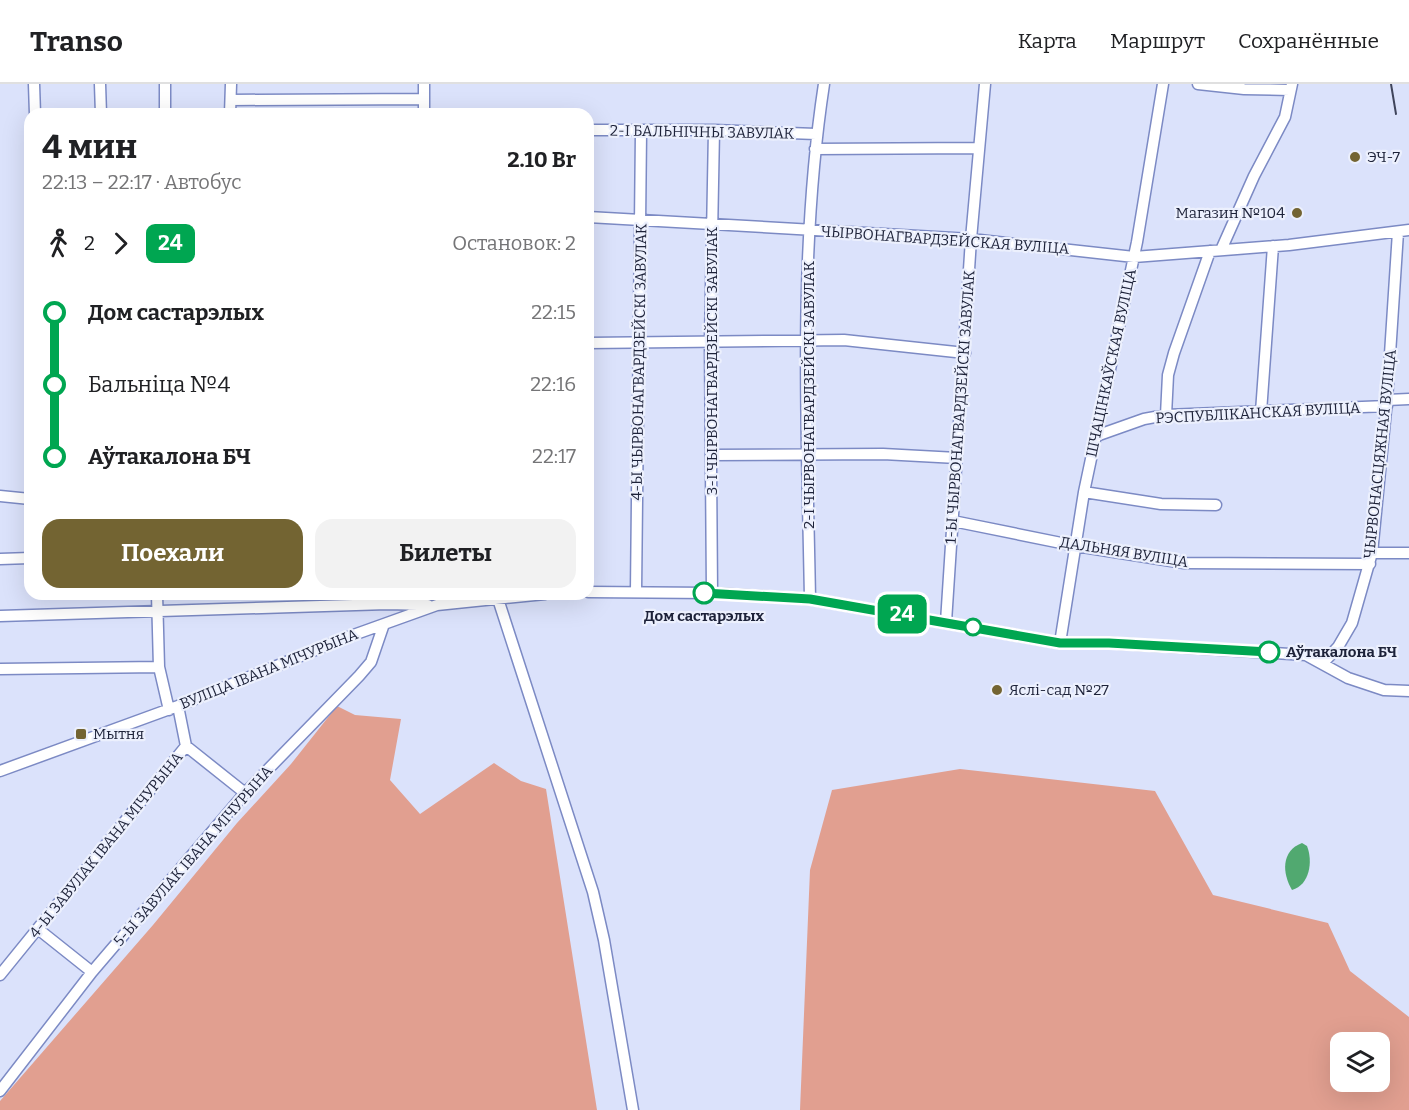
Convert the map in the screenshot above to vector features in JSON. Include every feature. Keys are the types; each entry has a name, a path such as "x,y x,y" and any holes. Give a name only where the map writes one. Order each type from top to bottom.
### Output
{"street":[{"path":"34,84 35,108"},
{"path":"100,84 101,108"},
{"path":"165,84 165,108"},
{"path":"230,108 231,84"},
{"path":"424,84 424,108"},
{"name":"2-І ЧЫРВОНАГВАРДЗЕЙСКІ ЗАВУЛАК","path":"810,599 806,340 809,231 816,134 824,84"},
{"name":"1-Ы ЧЫРВОНАГВАРДЗЕЙСКІ ЗАВУЛАК","path":"946,622 971,239 985,84"},
{"name":"ШЧАЦІНКАЎСКАЯ ВУЛІЦА","path":"1060,643 1084,492 1134,257 1163,84"},
{"path":"1166,415 1168,375 1174,353 1215,251 1285,117 1291,87 1198,84"},
{"path":"231,100 424,99"},
{"name":"2-І БАЛЬНІЧНЫ ЗАВУЛАК","path":"594,130 641,132 714,130 816,134"},
{"name":"3-І ЧЫРВОНАГВАРДЗЕЙСКІ ЗАВУЛАК","path":"712,593 710,341 714,130"},
{"name":"4-Ы ЧЫРВОНАГВАРДЗЕЙСКІ ЗАВУЛАК","path":"636,592 641,132"},
{"path":"815,149 979,148"},
{"name":"ЧЫРВОНАГВАРДЗЕЙСКАЯ ВУЛІЦА","path":"594,217 971,239 1134,257 1273,246 1403,231"},
{"name":"ЧЫРВОНАСЦЯЖНАЯ ВУЛІЦА","path":"1323,663 1338,647 1352,622 1371,558 1403,231"},
{"path":"1261,412 1273,246"},
{"path":"594,343 844,339 965,353"},
{"name":"РЭСПУБЛІКАНСКАЯ ВУЛІЦА","path":"1096,436 1144,419 1166,415 1261,412 1387,403 1409,399"},
{"path":"711,455 883,454 957,458"},
{"path":"1084,492 1161,504 1216,505"},
{"path":"0,496 24,499"},
{"name":"ДАЛЬНЯЯ ВУЛІЦА","path":"953,521 1076,546 1184,563 1371,558 1409,553"},
{"path":"0,559 24,558"},
{"path":"594,592 712,593 810,599 1060,643 1109,643 1306,655 1348,678 1384,690 1409,691"},
{"name":"4-Ы ЗАВУЛАК ІВАНА МІЧУРЫНА","path":"0,975 186,746 159,666 157,600"},
{"path":"0,616 387,604 427,600"},
{"name":"ВУЛІЦА ІВАНА МІЧУРЫНА","path":"0,771 173,708 384,624 435,600"},
{"path":"498,600 592,892 604,940 633,1110"},
{"name":"5-Ы ЗАВУЛАК ІВАНА МІЧУРЫНА","path":"0,1091 92,972 245,793 371,662 384,624"},
{"path":"0,669 159,666"},
{"path":"186,746 245,793"},
{"path":"38,929 92,972"}],"shaded area":[{"path":"337,706 355,715 401,719 390,780 420,814 494,763 521,781 546,789 597,1110 0,1110 0,1101 153,925 237,823 291,764"},
{"path":"960,769 1155,791 1213,895 1328,923 1350,971 1409,1017 1409,1110 800,1110 810,870 832,790"},
{"path":"1302,843 1307,846 1310,865 1303,883 1292,890 1286,877 1285,863 1290,851"}],"railway":[{"path":"1391,84 1396,114"}],"bus line":[{"name":"24","path":"704,593 810,599 880,609 1060,643 1109,643 1269,652"}],"place":[{"name":"ЭЧ-7","path":"1355,157"},
{"name":"Магазин №104","path":"1297,213"},
{"name":"Дом састарэлых","path":"704,593"},
{"name":"Аўтакалона БЧ","path":"1269,652"},
{"name":"Яслі-сад №27","path":"997,690"},
{"name":"Мытня","path":"81,734"}]}
